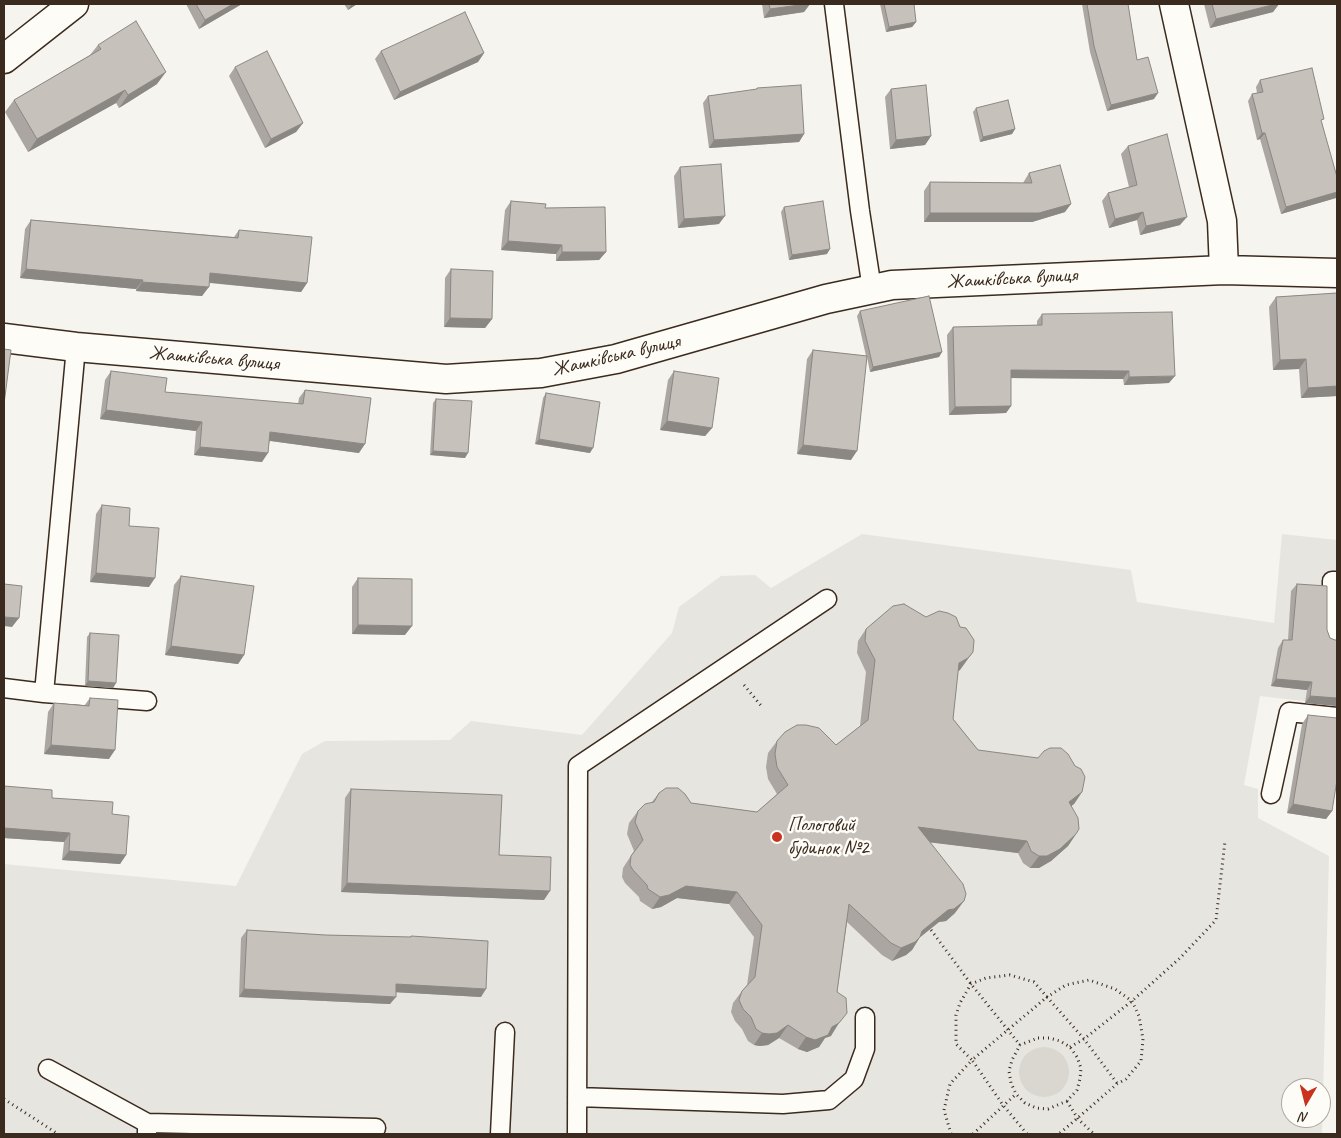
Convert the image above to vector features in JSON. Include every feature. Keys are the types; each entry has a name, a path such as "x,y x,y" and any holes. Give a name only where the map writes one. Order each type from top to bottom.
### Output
{"street":[{"path":"4,59 74,4"},
{"path":"1174,4 1222,221 1224,270"},
{"name":"Жашківська вулиця","path":"4,338 76,347 446,379 541,373 616,359 826,298 892,285 1224,270 1337,273"}],"lane":[{"path":"834,4 860,211 872,289"},
{"path":"44,693 76,347"},
{"path":"1337,581 1332,581 1332,637 1337,638"},
{"path":"577,1134 578,766 827,599"},
{"path":"4,688 147,701"},
{"path":"1271,794 1289,712 1337,717"},
{"path":"577,1097 783,1104 829,1100 854,1079 865,1049 865,1017"},
{"path":"500,1134 505,1032"},
{"path":"48,1069 147,1129 376,1128"}],"path":[{"path":"1070,1047 1132,1001 1180,958 1216,920 1225,841"},
{"path":"931,930 1020,1045"},
{"path":"1027,1134 972,1060 956,1044 956,1016 960,1003 971,984 986,978 1010,975 1034,982 1084,1038 1117,1084"},
{"path":"951,1134 944,1110 950,1084 972,1060 1047,997 1066,985 1089,980 1115,989 1132,1001 1139,1016 1143,1039 1141,1061 1126,1079 1117,1084 1059,1134"},
{"path":"1038,1038 1049,1038 1060,1041 1070,1047 1081,1068 1077,1090 1067,1101 1048,1109 1036,1108 1025,1103 1016,1094 1011,1083 1009,1071 1012,1060 1020,1045 1038,1038"},
{"path":"973,1134 1016,1094"},
{"path":"4,1099 58,1134"},
{"path":"1067,1101 1078,1119 1094,1134"}],"shaded area":[{"name":"Пологовий будинок №2","path":"862,534 1131,570 1137,602 1274,623 1282,534 1337,540 1337,705 1260,696 1244,785 1258,789 1258,818 1329,856 1323,1078 1281,1078 1281,1128 1322,1128 1322,1134 4,1134 4,864 236,886 302,754 325,741 450,740 471,721 582,735 672,633 679,607 721,576 755,575 771,588"},
{"path":"1044,1047 1054,1049 1062,1054 1067,1062 1069,1072 1067,1082 1062,1090 1054,1095 1044,1097 1034,1095 1026,1090 1021,1082 1019,1072 1021,1062 1026,1054 1034,1049"}],"building":[{"path":"196,4 233,4 205,20"},
{"path":"769,4 807,4 770,9"},
{"path":"884,4 914,4 916,22 889,27"},
{"path":"1087,4 1128,4 1137,60 1148,57 1158,93 1111,105 1094,46"},
{"path":"1212,4 1276,4 1216,19"},
{"path":"465,12 484,53 400,92 381,51"},
{"path":"136,21 166,72 128,95 125,90 37,139 14,100 101,49 98,45"},
{"path":"267,51 303,123 271,139 235,67"},
{"path":"1312,68 1324,119 1321,120 1337,177 1337,192 1286,207 1265,133 1262,133 1252,94 1263,92 1260,80"},
{"path":"801,85 804,134 714,140 708,96 757,88"},
{"path":"926,85 931,136 896,140 891,89"},
{"path":"1008,100 1015,129 983,137 976,108"},
{"path":"1167,134 1187,217 1146,226 1143,212 1115,219 1108,193 1137,185 1128,146"},
{"path":"721,164 725,216 684,219 680,167"},
{"path":"1060,165 1071,204 1039,213 930,213 930,182 1032,183 1029,173"},
{"path":"511,201 546,204 545,208 605,207 606,252 562,252 562,245 508,241"},
{"path":"823,201 830,249 792,255 784,207"},
{"path":"31,220 238,238 239,230 312,237 307,283 210,273 209,287 142,282 143,280 26,269"},
{"path":"451,269 493,271 492,319 450,318"},
{"path":"1337,293 1337,386 1308,388 1306,359 1280,360 1276,297"},
{"path":"929,296 942,352 873,367 860,311"},
{"path":"1172,312 1175,376 1129,377 1129,371 1011,370 1011,406 955,407 953,327 1042,325 1042,314"},
{"path":"4,349 11,350 4,404"},
{"path":"813,350 867,356 857,451 803,445"},
{"path":"111,371 167,378 165,392 303,404 305,390 371,398 365,444 270,432 268,453 200,447 202,422 106,410"},
{"path":"674,371 719,378 712,428 667,421"},
{"path":"546,393 600,402 593,448 539,439"},
{"path":"436,399 472,401 468,453 433,451"},
{"path":"102,505 130,508 129,526 159,528 155,578 96,573"},
{"path":"181,576 254,586 244,655 171,646"},
{"path":"358,578 412,579 412,626 358,625"},
{"path":"4,584 22,586 19,618 4,617"},
{"path":"1297,584 1327,586 1327,630 1330,638 1337,640 1337,698 1310,696 1312,682 1276,679 1283,640 1292,640"},
{"path":"904,604 926,617 939,611 956,617 960,627 966,628 974,640 973,652 968,658 959,663 953,719 978,750 1038,758 1044,751 1050,748 1061,748 1068,754 1075,766 1081,769 1085,777 1082,792 1069,802 1078,818 1079,829 1060,849 1047,856 1039,856 1031,851 1027,841 918,827 963,884 966,894 964,901 954,909 948,910 922,931 920,937 915,942 901,948 891,943 849,904 837,992 846,998 847,1013 839,1023 832,1027 828,1035 815,1040 806,1037 788,1025 777,1033 762,1033 756,1029 751,1017 743,1009 739,1000 742,991 755,977 762,925 737,892 686,886 669,895 660,897 648,889 647,885 630,865 631,856 643,840 635,822 638,811 645,804 654,802 659,793 666,788 678,788 691,803 757,812 788,785 777,767 775,754 777,741 785,732 797,725 819,728 836,745 868,720 875,660 865,641 866,629 893,606"},
{"path":"90,633 119,635 116,683 88,681"},
{"path":"90,698 118,700 115,750 51,745 54,703 89,706"},
{"path":"1308,715 1337,718 1337,780 1332,811 1293,804"},
{"path":"4,786 52,790 52,798 113,802 112,814 129,816 126,855 69,851 70,833 4,828"},
{"path":"351,789 502,795 499,855 551,857 550,891 347,883"},
{"path":"247,930 488,941 486,989 396,984 396,997 244,989"}],"place":[{"name":"Пологовий будинок №2","path":"777,837"}]}
